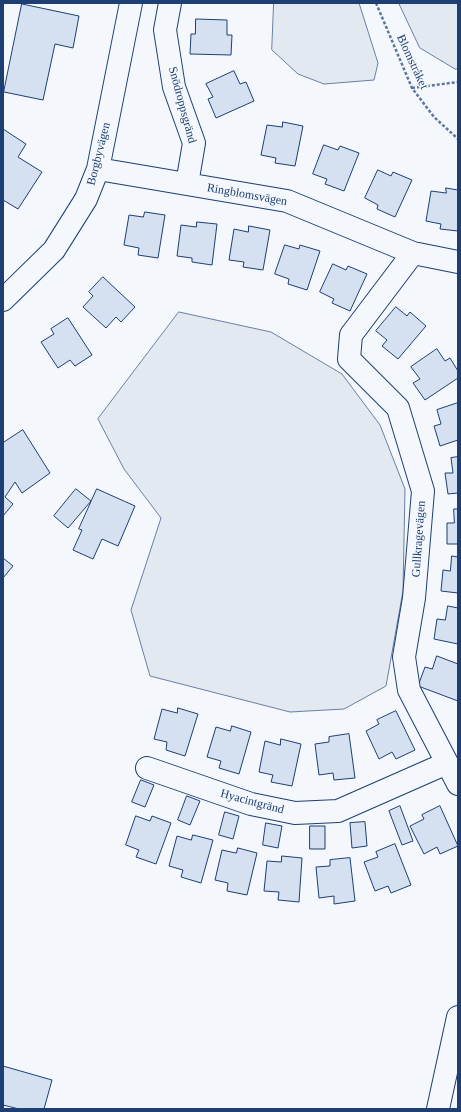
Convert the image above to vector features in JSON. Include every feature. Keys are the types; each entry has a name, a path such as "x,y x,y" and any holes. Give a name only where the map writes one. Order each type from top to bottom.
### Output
{"street":[{"name":"Borgbyvägen","path":"3,300 54,250 86,199 98,169 131,3"},
{"name":"Snödroppsgränd","path":"170,3 165,30 174,87 194,143 187,184"},
{"name":"Ringblomsvägen","path":"98,169 287,200 413,253 458,262"},
{"name":"Gullkragevägen","path":"413,253 351,335 350,358 398,408 423,491 414,598 404,657 409,690 458,784"},
{"name":"Hyacintgränd","path":"147,768 251,804 295,813 338,812 447,763"},
{"path":"438,1109 458,1017"}],"path":[{"name":"Blomstråket","path":"376,3 412,88 434,117 458,139"},
{"path":"412,88 458,82"}],"shaded area":[{"path":"274,3 359,3 378,63 374,80 324,84 298,74 272,50"},
{"path":"399,3 458,3 458,69 455,69 420,48"},
{"path":"179,312 271,332 342,374 380,425 405,489 403,591 386,686 344,709 290,712 150,676 131,610 161,518 124,469 98,419"}],"building":[{"path":"22,4 79,16 73,48 55,44 43,100 4,92"},
{"path":"196,19 227,20 227,35 232,35 231,55 190,54 191,34 195,34"},
{"path":"234,71 240,84 246,82 254,101 216,118 208,99 213,97 206,84"},
{"path":"283,122 303,126 295,166 275,163 276,158 261,155 267,125 282,127"},
{"path":"3,129 26,144 18,157 42,172 18,209 3,200"},
{"path":"324,145 338,150 340,146 359,153 344,191 325,184 327,179 313,174"},
{"path":"378,170 391,176 393,172 412,180 395,217 377,209 378,205 365,198"},
{"path":"446,188 458,190 458,231 440,229 441,224 426,221 431,191 446,193"},
{"path":"145,212 165,215 158,258 138,255 139,248 124,245 129,215 143,217"},
{"path":"197,222 217,224 212,265 192,262 192,258 177,256 181,225 196,227"},
{"path":"249,226 270,230 263,270 243,267 244,262 229,260 234,229 248,232"},
{"path":"285,245 299,249 300,245 320,251 307,290 288,284 289,279 275,274"},
{"path":"333,264 346,270 348,266 367,274 350,311 332,303 334,299 320,292"},
{"path":"103,277 135,307 121,322 116,317 106,328 83,307 93,296 89,292"},
{"path":"396,307 407,316 410,312 426,326 398,359 382,346 387,340 376,331"},
{"path":"68,318 92,355 75,366 70,360 58,368 41,342 54,334 51,329"},
{"path":"437,349 445,361 450,358 458,371 458,378 425,400 413,383 420,379 411,367"},
{"path":"458,403 458,440 440,446 434,426 441,424 437,410"},
{"path":"23,430 50,473 22,493 15,482 5,497 13,504 3,516 3,443"},
{"path":"458,457 458,493 448,494 445,473 453,473 451,458"},
{"path":"76,489 91,501 68,528 54,516"},
{"path":"97,489 135,506 118,546 102,539 93,559 73,550 82,530 79,529"},
{"path":"454,509 458,509 458,544 447,544 447,523 454,523"},
{"path":"452,556 458,557 458,593 441,591 443,570 450,571"},
{"path":"3,558 13,566 3,578"},
{"path":"448,606 458,608 458,644 434,639 437,619 445,620"},
{"path":"437,656 458,664 458,701 418,686 425,667 432,669"},
{"path":"178,708 198,714 185,756 166,750 167,742 154,739 162,709 177,713"},
{"path":"396,711 415,750 396,759 392,752 379,759 366,731 379,724 377,720"},
{"path":"232,726 251,732 239,774 219,768 221,761 207,757 216,727 230,731"},
{"path":"349,734 355,778 334,780 333,773 319,775 315,744 329,742 329,737"},
{"path":"281,739 301,744 292,786 271,782 273,775 259,772 265,741 280,745"},
{"path":"141,780 154,785 145,807 132,802"},
{"path":"187,796 200,801 190,825 178,820"},
{"path":"400,806 413,841 402,845 389,811"},
{"path":"440,806 458,846 440,854 437,847 424,854 410,826 424,819 422,815"},
{"path":"225,812 239,816 233,839 219,835"},
{"path":"136,816 150,821 152,816 171,823 156,864 136,857 139,850 126,845"},
{"path":"365,822 367,846 352,848 350,823"},
{"path":"266,823 282,826 278,848 263,845"},
{"path":"310,826 325,826 325,849 310,849"},
{"path":"193,835 213,840 201,883 181,877 183,870 169,866 177,836 191,840"},
{"path":"395,844 411,885 391,893 388,886 375,891 364,862 378,857 376,852"},
{"path":"238,848 257,853 247,895 227,891 228,883 215,880 222,850 236,853"},
{"path":"282,856 302,858 299,902 278,900 279,892 264,891 267,861 281,862"},
{"path":"350,858 355,901 334,904 334,896 319,898 316,867 330,866 330,860"},
{"path":"3,1066 52,1080 44,1109 19,1109 3,1105"}]}
